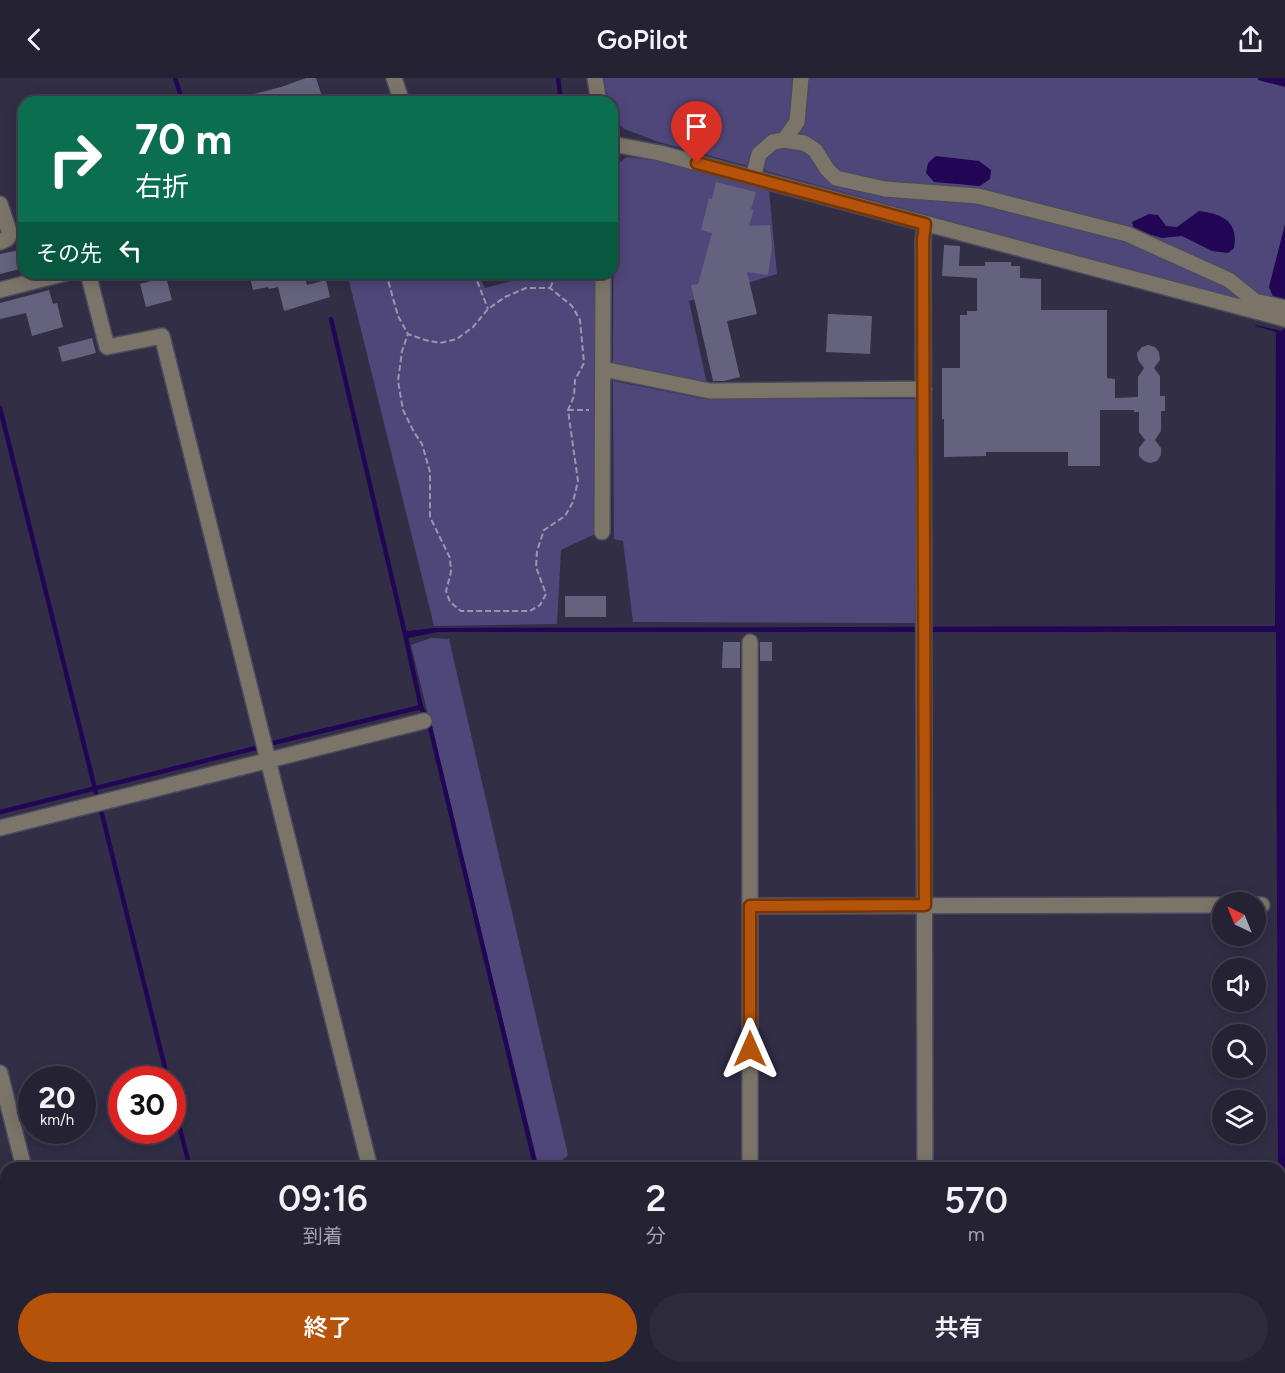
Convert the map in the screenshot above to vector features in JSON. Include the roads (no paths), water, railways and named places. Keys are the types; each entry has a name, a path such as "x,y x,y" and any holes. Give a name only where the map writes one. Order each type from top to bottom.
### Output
{"street":[{"path":"394,78 400,96"},
{"path":"595,78 597,96"},
{"path":"784,140 797,122 801,78"},
{"path":"753,178 759,154 773,142 784,140 804,143 815,150 827,169 836,178 885,189 978,196 1127,234 1229,280 1255,301 1285,308"},
{"path":"618,145 660,153 1285,319"},
{"path":"0,204 10,234 7,240 0,242"},
{"path":"925,224 923,240 925,1162"},
{"path":"0,290 43,279"},
{"path":"90,279 107,347 162,336 368,1162"},
{"path":"602,532 603,279"},
{"path":"603,369 710,391 924,389"},
{"path":"750,642 750,1162"},
{"path":"0,828 424,721"},
{"path":"750,906 1212,905"},
{"path":"0,1073 22,1162"}],"waterway":[{"path":"175,78 181,96"},
{"path":"558,78 560,96"},
{"path":"331,319 405,634"},
{"path":"0,408 97,797"},
{"path":"273,743 421,707 405,634 408,634"},
{"path":"421,707 430,727 535,1162"},
{"path":"0,812 256,748"},
{"path":"101,810 165,1066"},
{"path":"184,1144 188,1162"}]}
